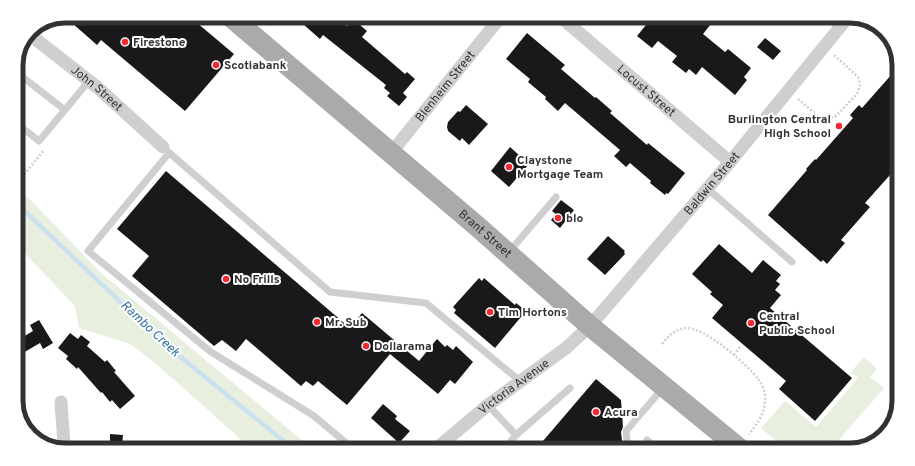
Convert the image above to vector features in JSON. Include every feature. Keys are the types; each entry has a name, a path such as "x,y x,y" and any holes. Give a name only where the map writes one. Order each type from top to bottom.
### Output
{"main road":[{"name":"Brant Street","path":"238,23 508,253 590,326 731,443"}],"street":[{"name":"Blenheim Street","path":"391,153 496,23"},
{"name":"Locust Street","path":"568,23 730,162"},
{"name":"Baldwin Street","path":"590,326 708,189 843,23"},
{"name":"John Street","path":"33,37 89,81 166,150"},
{"name":"Victoria Avenue","path":"444,443 488,405 566,348 590,326"},
{"path":"61,402 64,443"}],"lane":[{"path":"23,77 65,110"},
{"path":"23,128 39,141 89,81"},
{"path":"346,443 314,416 211,352 88,251 166,150 330,292 426,303 520,381"},
{"path":"708,189 792,262"},
{"path":"508,253 556,198"},
{"path":"627,443 626,431 664,387"},
{"path":"509,443 516,435 570,388"},
{"path":"488,405 516,435"},
{"path":"647,440 651,443"}],"path":[{"path":"789,90 819,117 828,119 836,116 857,94 860,81 856,74 824,47"},
{"path":"662,344 669,334 678,330 688,328 698,329 707,334 734,355 758,379 763,389 765,401 763,412 756,426"},
{"path":"734,355 740,347"}],"green space":[{"path":"23,192 100,272 305,443 244,443 154,362 130,344 79,328 75,306 23,251"},
{"path":"864,357 877,369 870,377 884,388 836,443 779,443 761,428 785,401 816,427 858,378 851,372"}],"building":[{"path":"72,23 197,23 234,54 185,111 101,40 97,45"},
{"path":"302,23 343,23 347,26 350,23 358,23 367,31 362,37 405,74 407,72 415,79 403,93 407,97 399,106 387,96 390,93 384,88 386,85 323,35 320,39"},
{"path":"648,23 712,23 703,34 725,52 728,49 751,68 744,77 747,80 735,95 702,67 696,75 689,69 686,73 672,62 677,56 658,41 652,48 637,36"},
{"path":"527,33 565,65 561,69 612,111 610,113 647,145 648,143 685,173 668,194 666,193 665,195 650,183 651,181 630,163 626,167 614,156 620,150 565,103 558,111 545,99 546,97 528,82 530,79 506,59"},
{"path":"765,38 781,51 773,60 757,47"},
{"path":"892,74 892,173 865,203 870,207 841,240 845,243 827,264 823,260 821,262 768,215 807,170 806,169 815,159 816,160 853,118 850,115 859,105 862,108"},
{"path":"466,105 488,124 469,145 462,138 460,141 448,131 447,127 448,122"},
{"path":"510,147 529,164 509,187 491,171"},
{"path":"166,171 350,328 362,313 419,361 437,339 445,347 447,345 453,350 456,346 473,362 455,384 450,380 438,394 390,354 347,405 318,381 313,386 306,381 301,386 246,339 236,351 222,340 214,346 132,276 149,256 117,229"},
{"path":"561,200 574,210 560,228 551,220 556,214 552,211"},
{"path":"608,236 625,251 625,254 605,275 587,259"},
{"path":"719,244 752,273 763,260 781,275 776,281 780,284 775,290 781,295 770,308 852,378 815,421 779,389 786,381 712,318 723,305 710,294 712,292 692,274"},
{"name":"Tim Hortons","path":"479,278 482,281 484,278 515,305 516,303 526,311 495,348 454,313 456,310 453,307"},
{"path":"39,320 53,343 43,349 40,343 23,353 23,337 33,331 30,325"},
{"path":"70,333 78,339 81,335 90,342 87,346 105,362 107,360 116,371 114,372 135,396 120,409 112,400 110,402 102,392 101,393 78,367 77,369 66,359 68,356 58,348"},
{"name":"Acura","path":"596,379 621,400 622,443 541,443"},
{"path":"383,404 397,416 395,419 410,431 399,443 371,418"},
{"path":"110,434 123,435 122,443 110,443"}],"waterway":[{"name":"Rambo Creek","path":"23,210 130,311 189,364 286,443"}],"place":[{"name":"Firestone","path":"125,42"},
{"name":"Scotiabank","path":"216,65"},
{"name":"Burlington Central High School","path":"839,126"},
{"name":"Claystone Mortgage Team","path":"509,167"},
{"name":"blo","path":"558,218"},
{"name":"No Frills","path":"226,279"},
{"name":"Tim Hortons","path":"490,312"},
{"name":"Mr. Sub","path":"317,322"},
{"name":"Central Public School","path":"751,323"},
{"name":"Dollarama","path":"366,346"},
{"name":"Acura","path":"596,412"}]}
